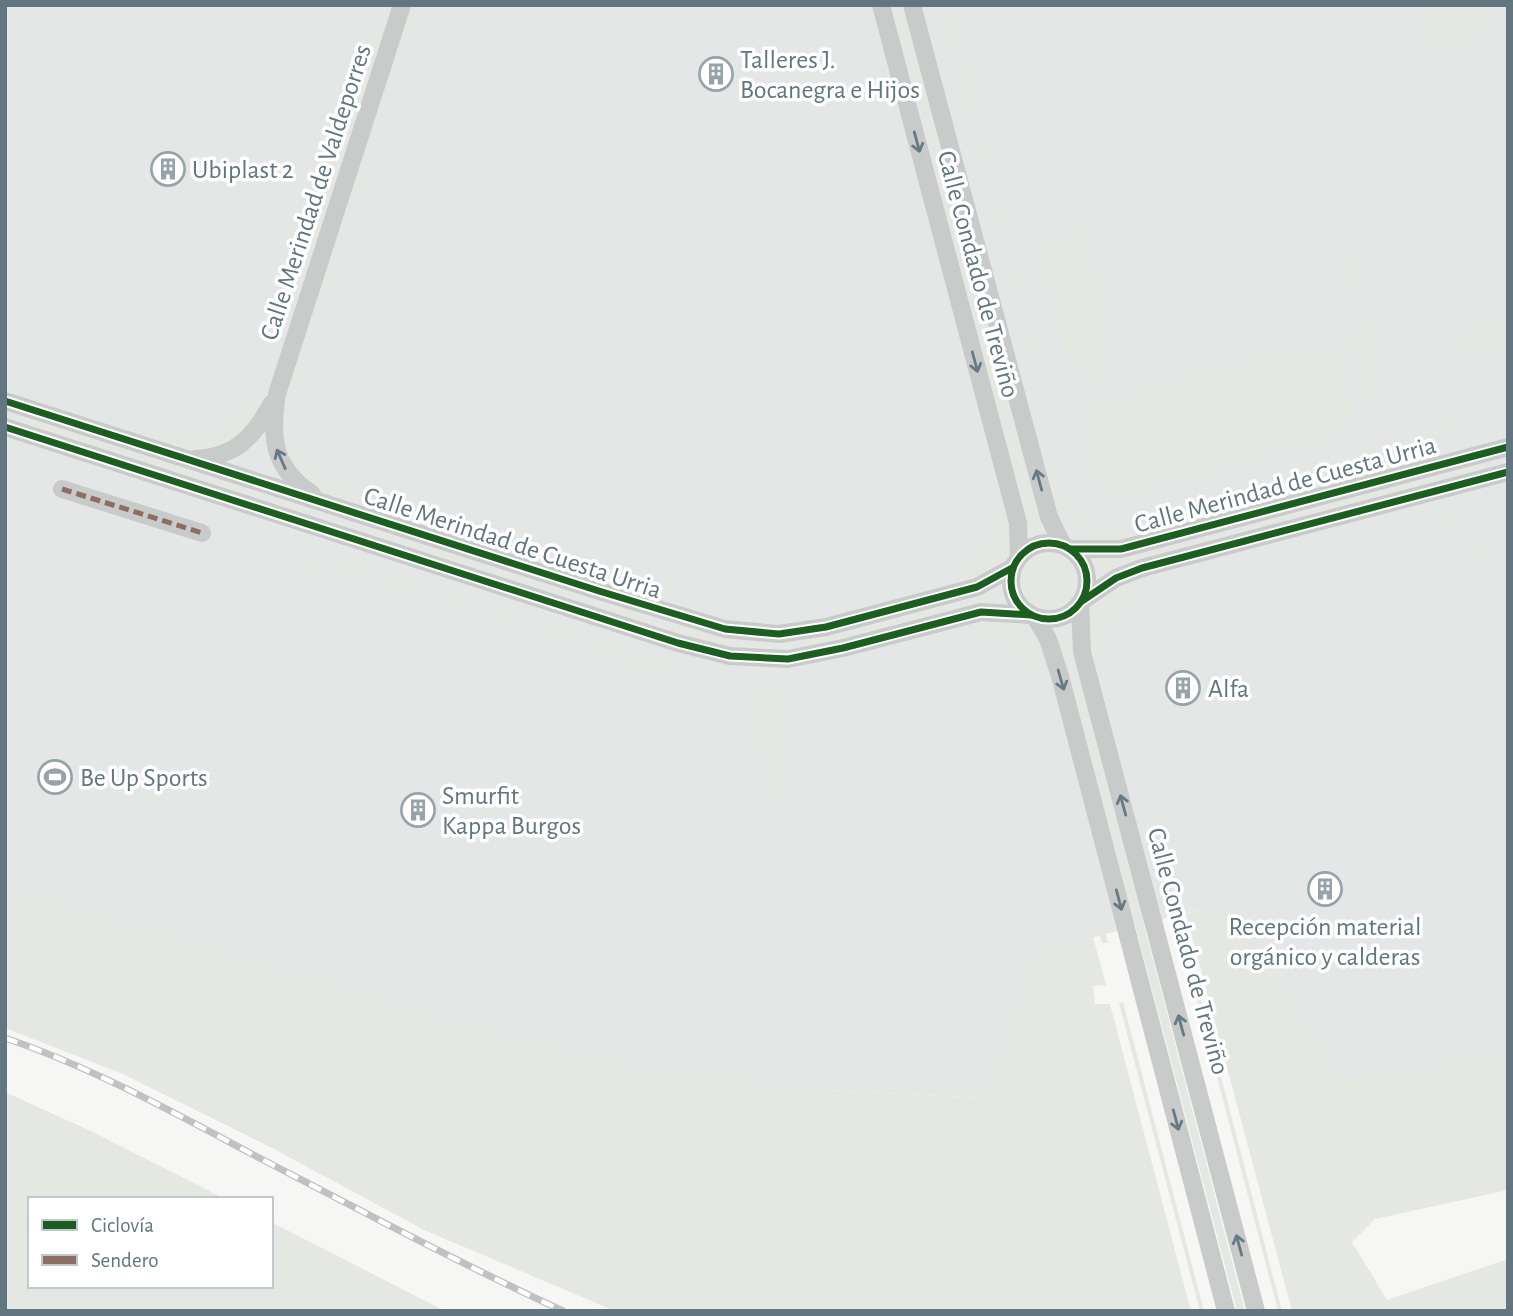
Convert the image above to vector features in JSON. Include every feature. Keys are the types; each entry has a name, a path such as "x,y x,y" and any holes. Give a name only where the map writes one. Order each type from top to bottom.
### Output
{"street":[{"name":"Calle Merindad de Valdeporres","path":"188,459 212,458 240,446 260,426 277,394 402,5"},
{"name":"Calle Condado de Treviño","path":"881,5 1018,523 1015,562"},
{"name":"Calle Condado de Treviño","path":"912,5 1049,517 1066,547"},
{"name":"Calle Merindad de Valdeporres","path":"277,394 273,436 281,461 299,485 327,504"},
{"name":"Calle Merindad de Cuesta Urria","path":"5,401 687,620 745,632 779,634 826,627 958,593 977,587 1015,562"},
{"name":"Calle Merindad de Cuesta Urria","path":"5,427 678,643 730,656 756,659 801,657 981,612 1033,616"},
{"name":"Calle Merindad de Cuesta Urria","path":"1066,547 1121,549 1508,447"},
{"name":"Calle Merindad de Cuesta Urria","path":"1081,602 1115,578 1142,568 1508,472"},
{"path":"62,489 202,533"},
{"path":"1053,542 1066,547 1082,561 1087,574 1086,590 1081,602 1063,617 1047,619 1033,616 1020,606 1012,593 1010,578 1015,562 1036,544 1053,542"},
{"name":"Calle Condado de Treviño","path":"1081,602 1082,652 1256,1311"},
{"name":"Calle Condado de Treviño","path":"1033,616 1048,639 1060,676 1226,1311"}],"shaded area":[{"path":"5,5 1508,5 1508,1055 1345,1081 1223,904 1032,953 985,1098 825,1090 633,1067 456,1023 5,886"},
{"path":"384,5 389,7 389,13 376,55 366,60"},
{"path":"411,5 419,5 391,87 387,82"},
{"path":"855,5 860,5 875,61 871,67"},
{"path":"892,5 902,5 1030,488 1020,491"},
{"path":"934,5 938,5 1059,463 1048,481 1046,475 1054,462"},
{"path":"946,5 953,5 1078,485 1094,504 1107,511 1132,512 1427,434 1442,425 1475,390 1501,379 1508,378 1508,383 1478,394 1445,428 1431,438 1133,517 1106,517 1091,510 1074,489"},
{"path":"1422,5 1497,5 1495,14 1482,36 1453,57 1450,45 1433,50"},
{"path":"361,78 365,81 366,88 349,138 343,140 342,133"},
{"path":"382,101 388,102 374,145 369,136"},
{"path":"883,109 888,111 954,361 950,368"},
{"path":"335,158 340,162 340,167 305,275 297,277"},
{"path":"359,168 366,170 352,215 347,207"},
{"path":"1086,230 1107,316 1104,317 1112,351 1109,368 1097,377 1080,376 1069,364 1041,256 1053,240 1065,234"},
{"path":"1350,256 1384,381 1380,397 1369,396 1365,392 1351,342 1354,332 1361,328 1346,271 1339,266 1337,260"},
{"path":"334,270 315,331 310,323 325,275"},
{"path":"1508,320 1508,347 1471,356 1464,351 1460,333"},
{"path":"280,332 285,338 270,387 263,384"},
{"path":"1313,345 1327,347 1339,361 1352,411 1350,425 1342,436 1123,495 1115,495 1100,486 1082,426 1085,412 1095,402"},
{"path":"308,354 295,395 287,392 298,357"},
{"path":"955,387 961,389 971,423 967,431"},
{"path":"260,394 267,396 265,401 259,414 246,428 224,443 202,448 179,446 153,438 146,424 68,398 176,432 202,434 234,421"},
{"path":"284,402 292,405 292,426 296,444 304,458 328,477 380,496 378,498 365,495 352,502 320,491 300,476 285,452 280,429"},
{"path":"5,412 671,626 723,640 764,644 792,643 847,633 955,603 957,608 859,635 810,645 760,648 714,642 5,417"},
{"path":"1401,452 1417,461 1406,464 1392,457 1154,519 1147,529 1139,534 1148,518"},
{"path":"973,453 979,457 985,479 999,487 1001,495 981,484"},
{"path":"1487,463 1489,468 1143,559 1143,554"},
{"path":"79,473 199,511 200,514 77,475"},
{"path":"1050,491 1072,502 1084,518 1110,526 1129,537 1102,539 1079,532 1062,516"},
{"path":"1032,499 1043,527 1027,530 1022,502"},
{"path":"1003,504 1006,530 999,553 983,570 960,582 966,565 986,544 990,526"},
{"path":"1453,517 1468,517 1508,531 1508,537 1482,533 1474,525 1457,522 1454,535 1430,531 1428,523"},
{"path":"214,518 287,539 287,542"},
{"path":"1361,533 1363,536 1291,555 1291,552"},
{"path":"311,547 719,677 667,664 314,551 309,549"},
{"path":"1477,551 1508,556 1508,562 1505,562 1505,567 1475,561 1470,557"},
{"path":"308,554 691,676 689,682 604,655 604,652 566,640 564,642 320,564 316,576 304,572"},
{"path":"1049,555 1059,557 1067,563 1073,571 1073,591 1067,599 1059,605 1049,607 1039,605 1031,599 1025,591 1023,581 1025,571 1031,563 1039,557"},
{"path":"1134,557 1135,562 1104,575 1100,560"},
{"path":"1226,569 1227,571 1166,587 1149,577 1157,576 1170,584"},
{"path":"672,575 677,576 676,583 719,597 740,599 762,595 764,606 720,599 661,581"},
{"path":"1140,580 1130,598 1115,613 1108,635 1094,662 1092,633 1098,610 1104,600 1114,592"},
{"path":"662,587 726,606 767,611 807,607 873,590 873,593 796,610 776,612 757,612 711,605 665,591"},
{"path":"994,588 998,603 966,605 965,601"},
{"path":"994,621 1014,627 1029,638 1041,653 1048,673 1029,663 1003,639 978,637 970,625"},
{"path":"1070,633 1075,665 1067,667 1055,636"},
{"path":"907,653 909,655 826,676 828,673"},
{"path":"1079,677 1245,1311 1237,1311 1070,679"},
{"path":"751,687 774,687 790,815 778,816 770,754 759,751"},
{"path":"1123,703 1141,771 1135,768 1119,708"},
{"path":"1043,719 1051,724 1066,787 1062,790"},
{"path":"1066,807 1072,810 1108,943 1102,943"},
{"path":"1160,843 1181,921 1176,924 1156,847"},
{"path":"5,886 456,1023 633,1067 825,1090 985,1098 1032,953 1093,937 1106,985 1093,986 1095,1004 1110,1004 1191,1311 615,1311 424,1230 274,1149 123,1074 5,1028"},
{"path":"1224,903 1345,1081 1508,1055 1508,1190 1375,1219 1352,1242 1387,1300 1508,1259 1508,1311 1292,1311 1186,914"},
{"path":"1196,980 1282,1311 1278,1311 1192,981"},
{"path":"1123,1002 1204,1311 1200,1311 1119,1003"},
{"path":"5,1092 95,1133 221,1197 28,1197 28,1288 273,1288 273,1223 445,1311 5,1311"}],"railway":[{"path":"5,1038 68,1062 130,1091 406,1234 563,1311"}],"marked path":[{"path":"62,489 202,533"}],"cycle path":[{"path":"5,401 725,629 779,634 826,627 977,587 1012,568"},
{"path":"5,427 678,643 730,656 788,659 843,648 981,612 1031,615"},
{"path":"1070,549 1121,549 1508,447"},
{"path":"1082,601 1116,578 1142,568 1508,472"},
{"path":"1057,543 1070,549 1081,560 1087,573 1087,581 1085,596 1070,613 1057,619 1041,619 1028,613 1013,596 1011,573 1017,560 1034,545 1057,543"}],"place":[{"name":"Talleres J. Bocanegra e Hijos","path":"716,74"},
{"name":"Ubiplast 2","path":"168,169"},
{"name":"Alfa","path":"1183,688"},
{"name":"Be Up Sports","path":"55,777"},
{"name":"Smurfit Kappa Burgos","path":"418,810"},
{"name":"Recepción material orgánico y calderas","path":"1325,889"}]}
